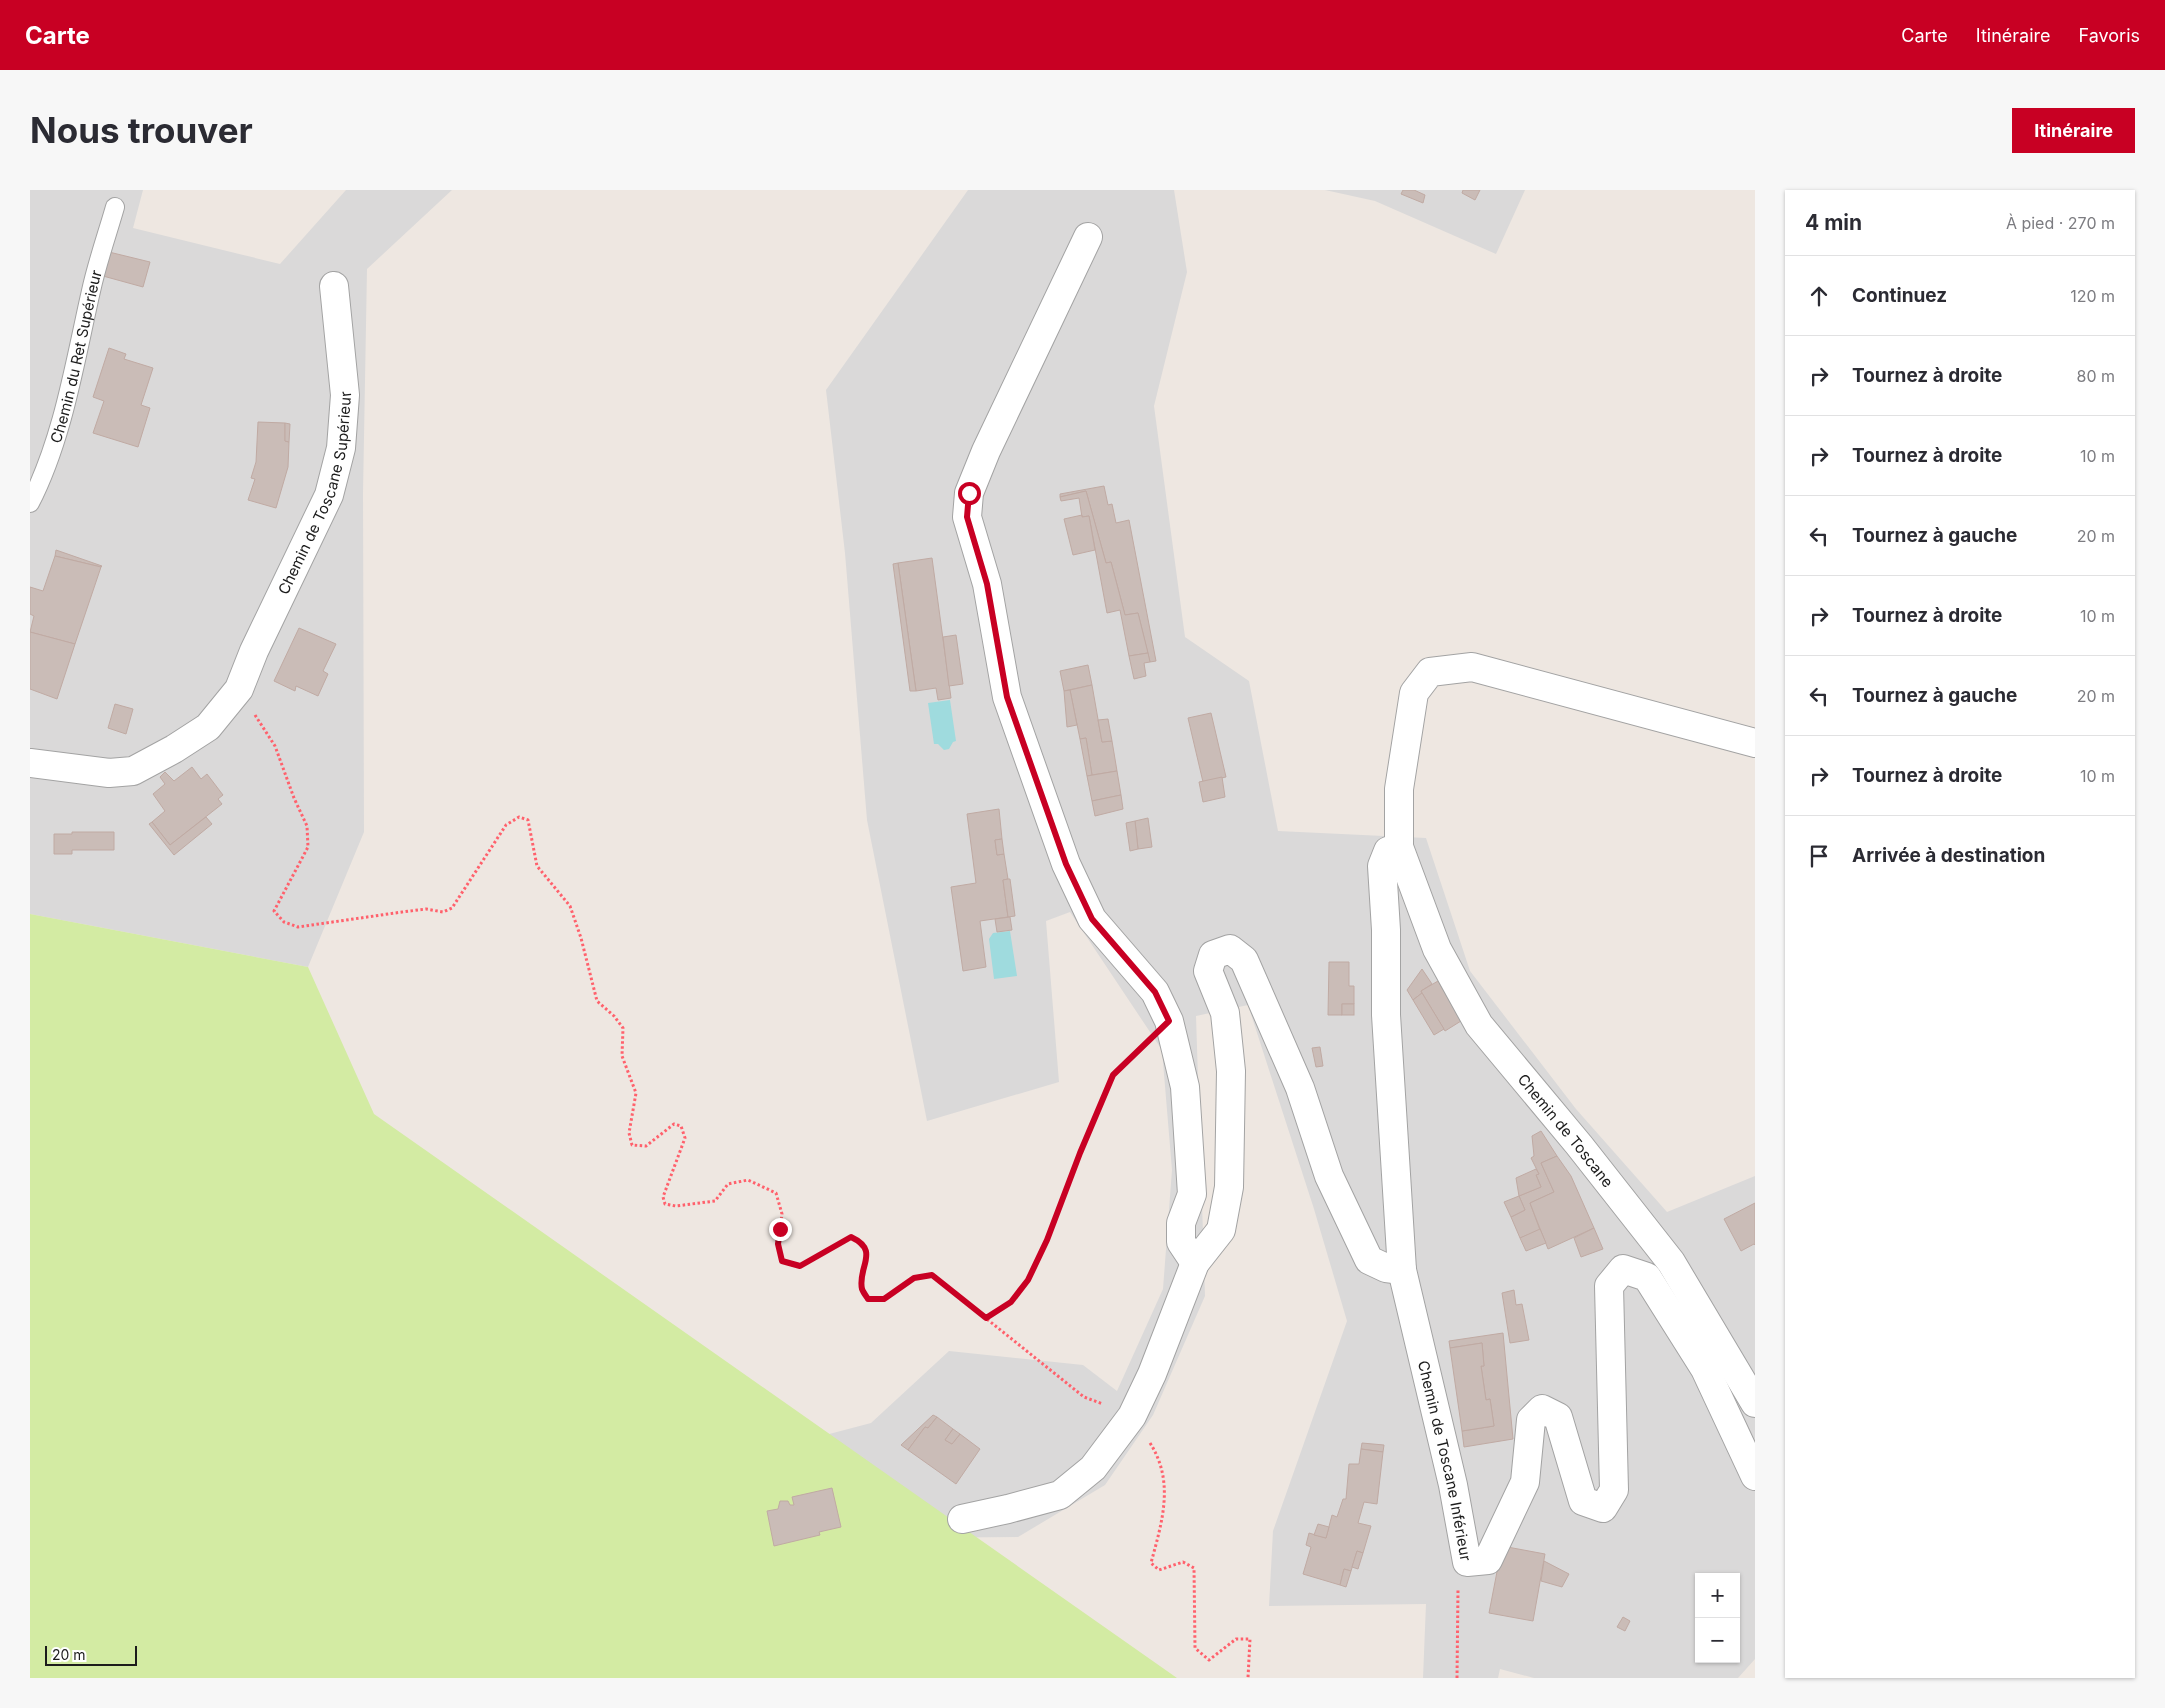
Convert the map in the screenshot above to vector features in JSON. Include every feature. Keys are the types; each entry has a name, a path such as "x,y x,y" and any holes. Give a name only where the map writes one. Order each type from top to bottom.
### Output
{"street":[{"path":"1088,237 986,451 969,493 967,517 987,584 1007,697 1066,864 1092,919 1155,992 1169,1021 1185,1086 1192,1194 1181,1223 1181,1242 1194,1263"},
{"name":"Chemin de Toscane Supérieur","path":"30,763 109,773 133,771 174,749 208,727 239,689 254,651 329,495 341,448 345,395 334,286"},
{"name":"Chemin de Toscane","path":"1755,743 1472,667 1430,672 1414,693 1398,789 1399,847 1438,949 1479,1025 1579,1144 1671,1262 1755,1403"},
{"name":"Chemin de Toscane Inférieur","path":"1399,847 1388,851 1382,866 1386,930 1386,1015 1402,1270 1453,1485 1467,1562 1488,1560 1525,1482 1532,1420 1542,1409 1558,1417 1584,1501 1603,1508 1614,1490 1609,1286 1623,1268 1647,1277 1705,1369 1755,1476"},
{"path":"962,1519 1060,1495 1093,1468 1132,1416 1152,1374 1194,1263 1221,1230 1230,1187 1231,1071 1225,1013 1208,971 1213,955 1230,949 1244,960 1300,1088 1329,1176 1369,1260 1386,1268 1402,1270"}],"lane":[{"name":"Chemin du Ret Supérieur","path":"30,503 40,483 70,389 91,289 115,207"}],"path":[{"path":"239,689 275,746 294,798 307,826 308,847 274,911 284,922 298,927 426,909 443,912 452,908 506,825 519,817 528,820 537,866 570,906 582,938 597,1001 614,1016 623,1028 622,1056 636,1093 629,1133 632,1145 646,1146 674,1124 681,1126 685,1138 663,1197 665,1204 676,1206 715,1201 728,1184 748,1180 776,1193 782,1214 778,1244 782,1261 800,1266 851,1237 862,1242 867,1252 862,1287 868,1299 884,1299 914,1278 932,1275 1084,1397 1132,1416 1158,1457 1164,1486 1163,1516 1151,1563 1159,1570 1183,1562 1194,1568 1195,1648 1209,1660 1236,1639 1250,1638 1248,1678"},
{"path":"986,1318 1011,1302 1028,1280 1047,1240 1080,1153 1113,1075 1169,1021"},
{"path":"1457,1678 1457,1591 1467,1562"}],"shaded area":[{"path":"30,190 143,190 133,228 280,264 346,190 452,190 367,269 363,493 364,832 308,967 30,914"},
{"path":"968,190 1174,190 1187,272 1154,406 1185,637 1249,681 1278,831 1426,838 1470,971 1576,1109 1667,1212 1755,1176 1755,1659 1738,1678 1534,1678 1500,1669 1498,1678 1423,1678 1426,1604 1269,1606 1273,1531 1347,1321 1314,1209 1248,1005 1196,1016 1205,1296 1153,1415 1105,1485 1018,1537 901,1538 715,1464 871,1423 949,1351 1083,1365 1117,1391 1163,1289 1172,1170 1162,1050 1070,912 1046,921 1059,1082 927,1121 867,820 845,553 826,390"},
{"path":"1325,190 1525,190 1496,254 1375,201"}],"green space":[{"path":"30,914 308,967 374,1114 1177,1678 30,1678"}],"water":[{"path":"950,700 956,741 953,742 949,749 944,750 938,744 934,744 928,703"},
{"path":"1010,931 1017,976 994,979 989,939 993,933"}],"building":[{"path":"1403,190 1414,190 1425,195 1423,203 1401,194"},
{"path":"1463,190 1480,190 1475,200 1462,193"},
{"path":"109,252 150,262 143,287 103,276"},
{"path":"109,348 126,354 124,359 153,368 141,405 150,408 138,447 93,433 104,401 93,397"},
{"path":"258,422 285,423 285,441 289,442 288,467 276,508 248,500 255,479 251,478 256,462"},
{"path":"285,423 290,424 289,442 285,441"},
{"path":"1104,486 1108,505 1112,504 1116,523 1129,520 1156,661 1150,662 1138,613 1125,615 1111,562 1106,563 1086,491 1060,497 1060,494"},
{"path":"1086,491 1106,563 1111,562 1125,615 1138,613 1148,653 1129,656 1120,610 1107,613 1089,516 1082,517 1079,498 1061,501 1060,497"},
{"path":"1082,515 1082,517 1089,516 1095,550 1073,555 1064,519"},
{"path":"56,550 102,566 55,556"},
{"path":"55,556 101,567 75,644 30,632 34,616 30,614 30,587 43,591"},
{"path":"932,558 951,698 938,700 936,688 916,691 898,563"},
{"path":"898,563 916,691 910,691 893,564"},
{"path":"299,628 336,644 323,671 328,674 318,696 296,686 295,691 274,681"},
{"path":"30,632 75,644 57,699 30,689"},
{"path":"956,635 963,684 949,686 943,637"},
{"path":"1148,653 1150,662 1144,663 1146,676 1134,679 1129,656"},
{"path":"1088,665 1092,685 1064,691 1060,671"},
{"path":"1092,685 1102,742 1112,741 1117,771 1092,775 1086,738 1080,739 1070,690"},
{"path":"1070,690 1077,725 1067,727 1064,691"},
{"path":"115,704 133,709 126,734 108,728"},
{"path":"1211,713 1226,777 1203,782 1188,718"},
{"path":"1108,719 1112,741 1102,742 1098,720"},
{"path":"1086,738 1092,775 1087,776 1080,739"},
{"path":"192,767 201,779 207,774 223,795 218,799 222,804 170,845 152,822 165,811 153,794 165,784 160,777 165,772 174,781"},
{"path":"1117,771 1121,795 1092,801 1087,776"},
{"path":"1222,777 1225,797 1203,802 1199,782"},
{"path":"1121,795 1123,809 1095,816 1092,801"},
{"path":"999,809 1002,839 995,840 997,855 1004,854 1008,879 1003,880 1008,917 980,921 986,967 963,971 951,887 976,883 967,814"},
{"path":"206,817 212,824 174,855 149,824 152,822 170,845"},
{"path":"1148,818 1152,847 1138,849 1135,821"},
{"path":"1135,821 1138,849 1130,851 1126,823"},
{"path":"72,832 114,832 114,850 72,850 72,854 54,854 54,834 72,834"},
{"path":"1002,839 1004,854 997,855 995,840"},
{"path":"1010,879 1015,916 1008,917 1003,880"},
{"path":"1010,917 1012,930 997,932 995,919"},
{"path":"1329,962 1349,962 1349,986 1354,986 1354,1004 1342,1004 1342,1015 1328,1015"},
{"path":"1422,969 1432,984 1421,991 1422,993 1413,1000 1407,990"},
{"path":"1438,981 1461,1021 1445,1031 1421,991"},
{"path":"1422,993 1444,1029 1434,1035 1413,1000"},
{"path":"1342,1004 1354,1004 1354,1015 1342,1015"},
{"path":"1320,1047 1323,1066 1316,1067 1312,1048"},
{"path":"1541,1131 1557,1156 1541,1163 1554,1192 1530,1203 1540,1230 1520,1238 1511,1217 1525,1210 1519,1196 1541,1187 1536,1175 1539,1174 1531,1158 1534,1156 1532,1136"},
{"path":"1557,1156 1571,1176 1594,1228 1548,1249 1530,1203 1554,1192 1541,1163"},
{"path":"1536,1169 1539,1174 1536,1175 1541,1187 1519,1196 1516,1178"},
{"path":"1519,1196 1525,1210 1511,1217 1504,1202"},
{"path":"1755,1203 1755,1245 1741,1251 1724,1219"},
{"path":"1594,1228 1603,1249 1581,1257 1574,1238"},
{"path":"1540,1229 1546,1243 1526,1251 1520,1238"},
{"path":"1514,1290 1516,1305 1522,1304 1529,1340 1510,1343 1502,1293"},
{"path":"1503,1333 1513,1439 1464,1447 1462,1431 1494,1426 1490,1399 1486,1400 1481,1366 1484,1366 1482,1343 1450,1348 1449,1341"},
{"path":"1482,1343 1484,1366 1481,1366 1486,1400 1490,1399 1494,1426 1462,1431 1450,1348"},
{"path":"933,1415 937,1417 928,1428 925,1427 908,1450 901,1445"},
{"path":"937,1417 953,1429 945,1440 952,1444 960,1434 980,1449 956,1484 908,1450 925,1427 928,1428"},
{"path":"953,1429 960,1434 952,1444 945,1440"},
{"path":"1362,1443 1384,1445 1383,1452 1361,1449"},
{"path":"1361,1449 1383,1452 1377,1504 1364,1502 1358,1523 1371,1526 1363,1553 1357,1551 1351,1571 1344,1569 1340,1585 1303,1574 1311,1547 1306,1545 1309,1533 1326,1538 1332,1515 1337,1517 1343,1499 1346,1499 1349,1464 1359,1464"},
{"path":"832,1488 841,1527 819,1532 820,1535 774,1546 767,1511 778,1509 780,1501 788,1501 790,1505 794,1505 792,1497"},
{"path":"1318,1524 1329,1527 1326,1538 1314,1535"},
{"path":"1502,1546 1545,1554 1533,1621 1489,1613"},
{"path":"1357,1551 1363,1553 1358,1569 1352,1567"},
{"path":"1544,1561 1569,1574 1562,1587 1541,1581"},
{"path":"1344,1569 1351,1571 1346,1587 1340,1585"},
{"path":"1623,1617 1630,1621 1625,1631 1617,1627"}],"route":[{"path":"780,1229 778,1244 782,1261 800,1266 851,1237 862,1242 867,1252 862,1287 868,1299 884,1299 914,1278 932,1275 986,1318 1011,1302 1028,1280 1047,1240 1080,1153 1113,1075 1169,1021 1155,992 1092,919 1066,864 1007,697 987,584 967,517 969,493"}]}
